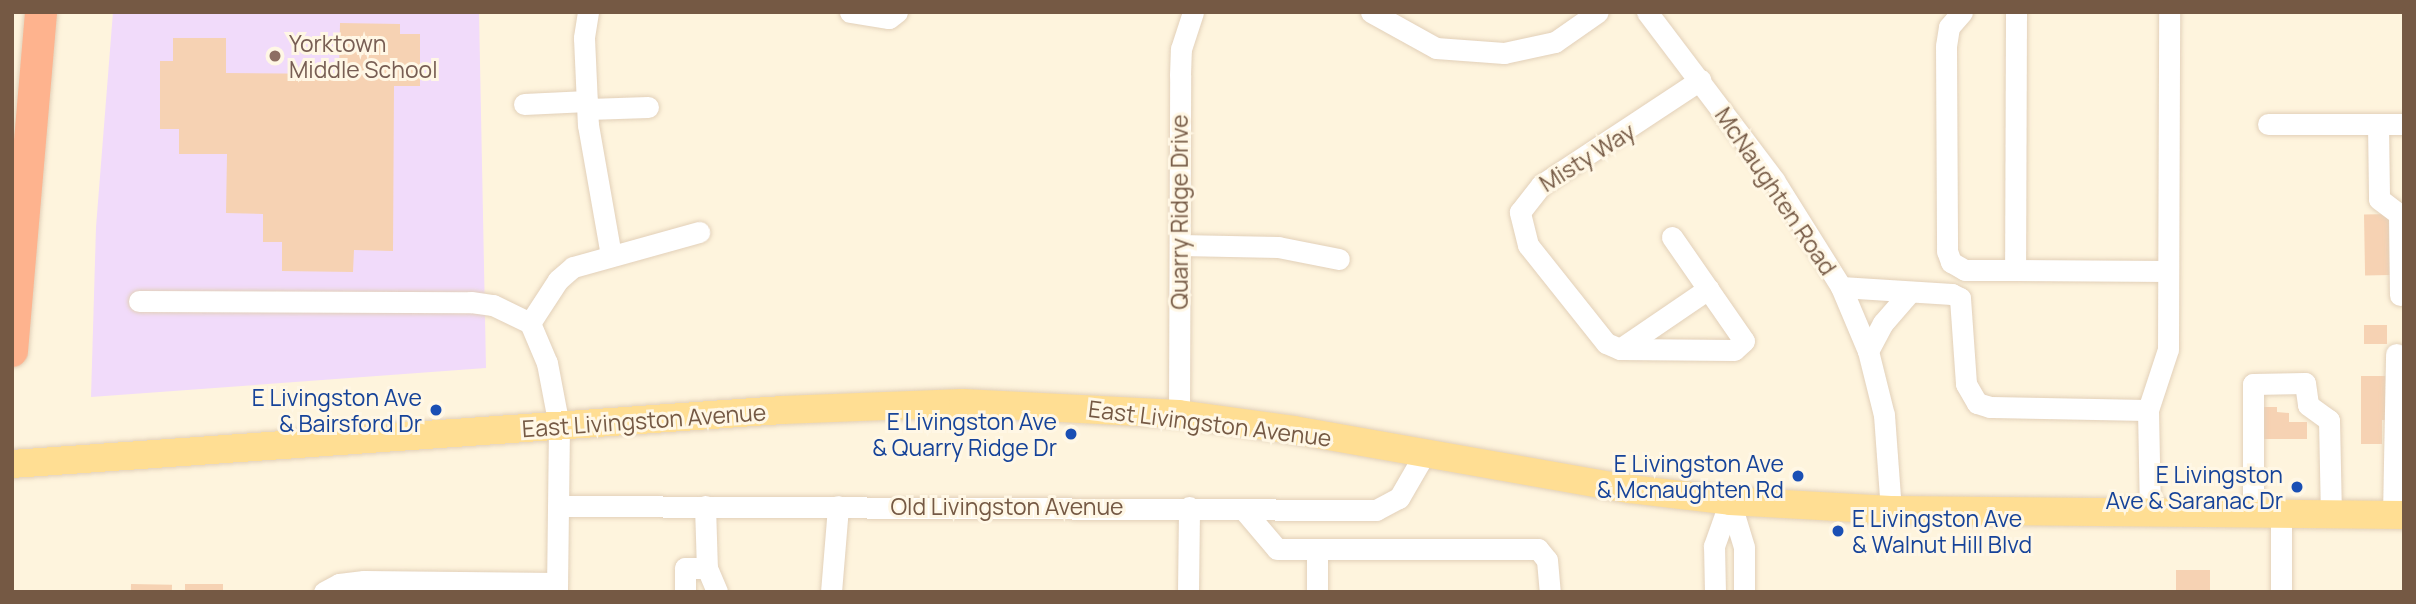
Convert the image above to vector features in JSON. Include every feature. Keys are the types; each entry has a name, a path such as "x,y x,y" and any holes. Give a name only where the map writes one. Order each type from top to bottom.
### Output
{"highway":[{"path":"12,351 41,12"}],"main road":[{"name":"East Livingston Avenue","path":"12,464 884,404 1063,406 1179,414 1620,487 1730,501 1891,510 2398,515"}],"street":[{"path":"588,12 584,38 587,105 611,256"},
{"path":"850,12 889,18 897,12"},
{"name":"Quarry Ridge Drive","path":"1179,414 1180,75 1181,49 1194,12"},
{"path":"1371,12 1436,48 1504,53 1555,42 1598,12"},
{"name":"McNaughten Road","path":"1647,12 1774,180 1841,287 1868,351 1889,451 1891,510"},
{"path":"1962,12 1949,27 1946,46 1947,251 1951,262 1965,270 2168,271"},
{"path":"2015,270 2016,12"},
{"path":"2150,514 2148,410 2168,349 2169,12"},
{"name":"Misty Way","path":"1620,349 1594,333 1528,245 1520,212 1541,185 1700,80"},
{"path":"524,104 648,107"},
{"path":"2269,124 2404,124"},
{"path":"2378,124 2379,199 2401,213 2400,295"},
{"path":"530,323 558,280 573,267 699,232"},
{"path":"1620,349 1734,350 1744,341 1672,237"},
{"path":"1180,245 1278,247 1339,259"},
{"path":"1841,287 1960,298 1966,384 1977,402 1990,407 2148,410"},
{"path":"1620,349 1708,289"},
{"path":"1868,351 1883,323 1909,293"},
{"path":"139,301 471,302 493,305 530,323 547,363 559,426 557,587 364,582 339,584 324,592"},
{"path":"2396,354 2398,515"},
{"path":"2253,515 2253,384 2305,383 2308,405 2329,420 2331,515"},
{"name":"Old Livingston Avenue","path":"558,506 1385,508 1399,498 1425,453"},
{"path":"1715,592 1714,547 1730,501"},
{"path":"1730,501 1744,547 1744,592"},
{"path":"705,506 707,568 717,592"},
{"path":"831,592 838,506"},
{"path":"1188,592 1189,507"},
{"path":"1242,509 1277,549 1538,549 1547,560 1550,592"},
{"path":"2281,515 2281,592"},
{"path":"1317,550 1317,592"},
{"path":"685,592 685,568 707,568"}],"shaded area":[{"path":"113,12 479,12 486,368 91,397 96,227"}],"building":[{"path":"340,23 400,24 400,34 420,34 420,86 394,86 393,251 354,250 353,272 282,271 282,242 263,242 263,214 226,213 227,154 179,154 179,129 160,129 160,61 173,61 173,38 226,38 226,73 339,74"},
{"path":"2364,214 2389,214 2390,275 2365,275"},
{"path":"2364,325 2387,325 2387,344 2364,344"},
{"path":"2361,376 2388,376 2388,420 2382,420 2382,444 2361,444"},
{"path":"2258,407 2277,407 2277,412 2289,413 2289,422 2307,422 2307,439 2263,439"},
{"path":"2176,570 2210,570 2210,592 2176,592"},
{"path":"131,584 172,585 172,592 131,592"},
{"path":"185,584 223,584 223,592 185,592"}],"place":[{"name":"Yorktown Middle School","path":"275,56"},
{"name":"E Livingston Ave & Bairsford Dr","path":"436,410"},
{"name":"E Livingston Ave & Quarry Ridge Dr","path":"1071,434"},
{"name":"E Livingston Ave & Mcnaughten Rd","path":"1798,476"},
{"name":"E Livingston Ave & Saranac Dr","path":"2297,487"},
{"name":"E Livingston Ave & Walnut Hill Blvd","path":"1838,531"}]}
